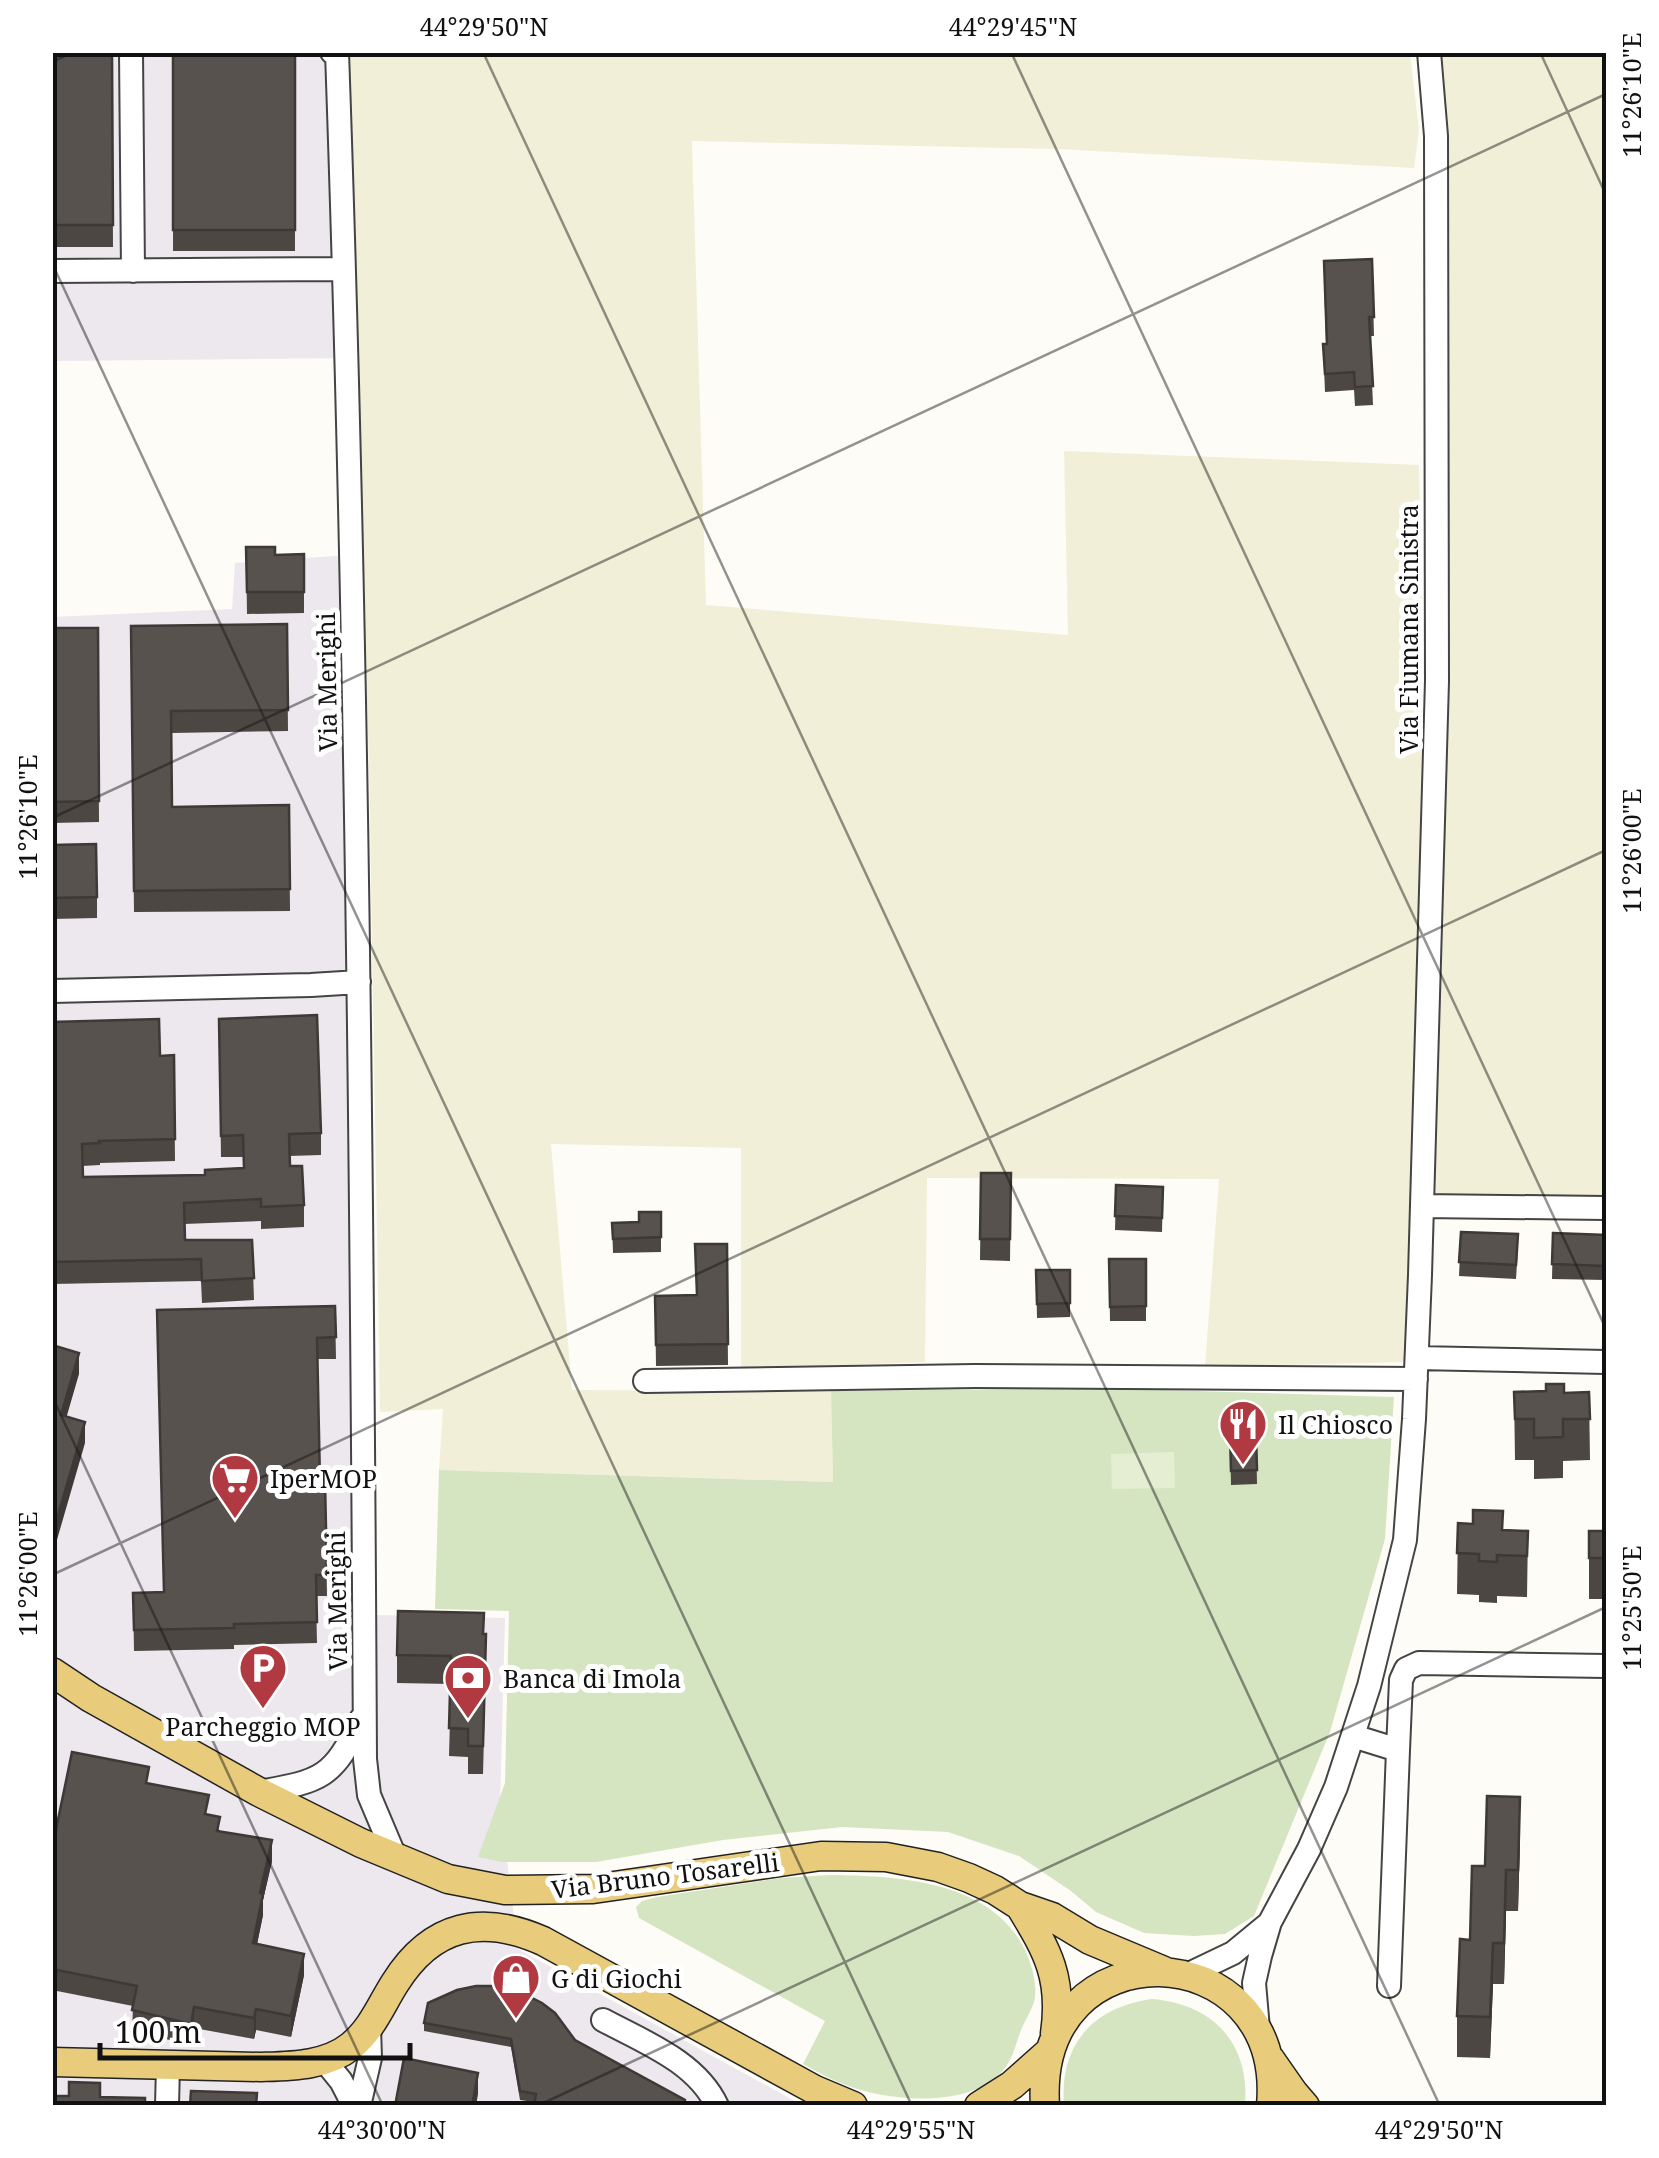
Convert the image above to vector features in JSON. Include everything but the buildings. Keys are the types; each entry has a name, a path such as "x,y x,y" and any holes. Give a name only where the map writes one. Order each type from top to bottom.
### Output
{"main road":[{"name":"Via Bruno Tosarelli","path":"52,1672 259,1792 396,1859 476,1886 505,1890 593,1889 821,1856 886,1858 938,1867 1052,1917 1090,1940 1216,1987 1241,2007 1293,2092 1306,2106"},
{"path":"1020,1906 1051,1961 1058,2013 1043,2080 1045,2106"},
{"path":"52,2062 261,2067 324,2060 350,2047 369,2027 407,1965 421,1950 444,1934 476,1926 517,1930 543,1941 815,2090 853,2106"},
{"path":"979,2106 1012,2085 1052,2044 1067,2015 1100,1986 1142,1972 1175,1973"},
{"path":"1264,2045 1272,2084 1270,2106"}],"street":[{"path":"131,52 134,271"},
{"name":"Via Merighi","path":"335,52 350,494 359,982 352,1311 365,1759 369,1795 396,1859"},
{"name":"Via Fiumana Sinistra","path":"1264,2045 1254,2008 1254,1983 1270,1922 1336,1787 1369,1686 1406,1540 1422,1206 1437,682 1436,136 1429,52"},
{"path":"52,271 343,269"},
{"path":"52,991 359,982"},
{"path":"1422,1206 1606,1208"},
{"path":"646,1381 1416,1369 1606,1362"},
{"path":"1389,1986 1401,1680 1406,1669 1418,1663 1606,1666"},
{"name":"Via Merighi","path":"259,1792 301,1784 331,1770 365,1711"},
{"path":"1353,1736 1398,1750"},
{"name":"Via Fiumana Sinistra","path":"1175,1973 1233,1954 1270,1922"},
{"path":"650,2046 669,2010"},
{"path":"603,2020 677,2060 708,2088 716,2106"},
{"path":"356,2106 370,2058 369,2027"},
{"path":"324,2060 356,2106"},
{"path":"167,2106 168,2065"}],"shaded area":[{"path":"52,53 332,53 347,358 53,361"},
{"path":"346,53 1410,53 1419,131 1414,168 1058,149 692,141 706,605 1068,635 1064,451 1419,465 1423,672 1412,1210 1404,1362 1205,1367 1219,1179 927,1178 925,1362 741,1369 741,1148 551,1144 572,1390 831,1391 833,1482 439,1470 443,1409 380,1412 369,762"},
{"path":"1435,53 1606,53 1606,1212 1422,1206"},
{"path":"348,555 374,1615 505,1618 500,1804 518,1949 802,2105 53,2105 52,617 232,609 235,563"}],"green space":[{"path":"1095,1388 1394,1397 1385,1539 1330,1732 1254,1916 1225,1934 1144,1933 1096,1912 1019,1856 948,1832 842,1827 723,1840 596,1862 502,1862 478,1857 505,1783 509,1611 435,1609 439,1470 833,1482 831,1391"},
{"path":"1174,1452 1175,1488 1112,1489 1111,1454"},
{"path":"884,1877 940,1887 990,1909 1010,1927 1030,1962 1035,1996 1009,2061 994,2079 956,2095 912,2098 869,2092 827,2077 803,2064 825,2021 639,1918 636,1907 657,1897 780,1878"},
{"path":"1152,1999 1193,2009 1223,2031 1241,2063 1245,2105 1064,2105 1067,2064 1084,2032 1113,2010"}],"place":[{"name":"Il Chiosco","path":"1243,1466"},
{"name":"IperMOP","path":"235,1520"},
{"name":"Parcheggio MOP","path":"263,1710"},
{"name":"Banca di Imola","path":"468,1720"},
{"name":"G di Giochi","path":"516,2020"}]}
